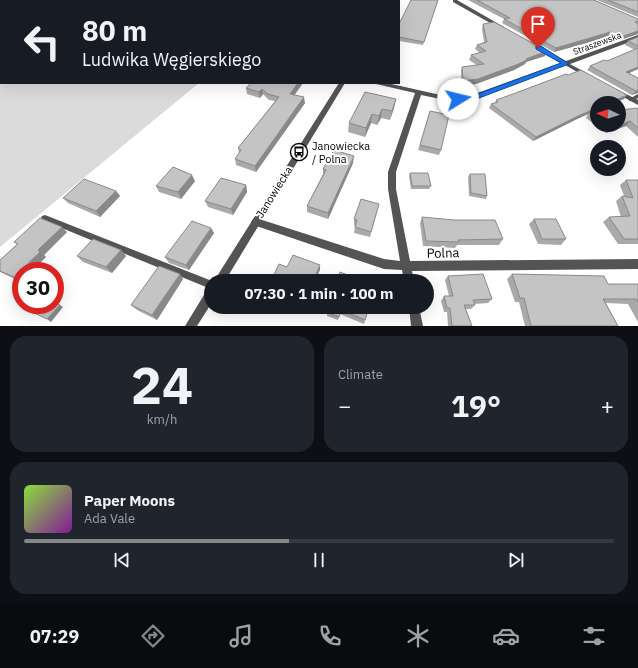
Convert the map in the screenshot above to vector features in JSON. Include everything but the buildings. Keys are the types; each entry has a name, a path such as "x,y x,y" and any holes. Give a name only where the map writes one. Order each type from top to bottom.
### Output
{"street":[{"path":"455,1 504,28"},
{"name":"Straszewska","path":"383,84 451,99 470,98 638,37"},
{"path":"531,44 592,78"},
{"name":"Janowiecka","path":"223,274 341,84"},
{"path":"612,89 638,103"},
{"path":"408,274 392,189 392,172 419,92"},
{"name":"Polna","path":"256,222 384,264 406,266 638,264"},
{"path":"191,326 204,305"},
{"path":"415,314 417,326"}],"lane":[{"path":"631,100 638,96"},
{"path":"45,218 204,282"}],"shaded area":[{"path":"0,84 198,84 0,247"}],"place":[{"name":"Janowiecka / Polna","path":"299,152"}],"route":[{"path":"458,99 476,97 566,64 538,48"}]}
